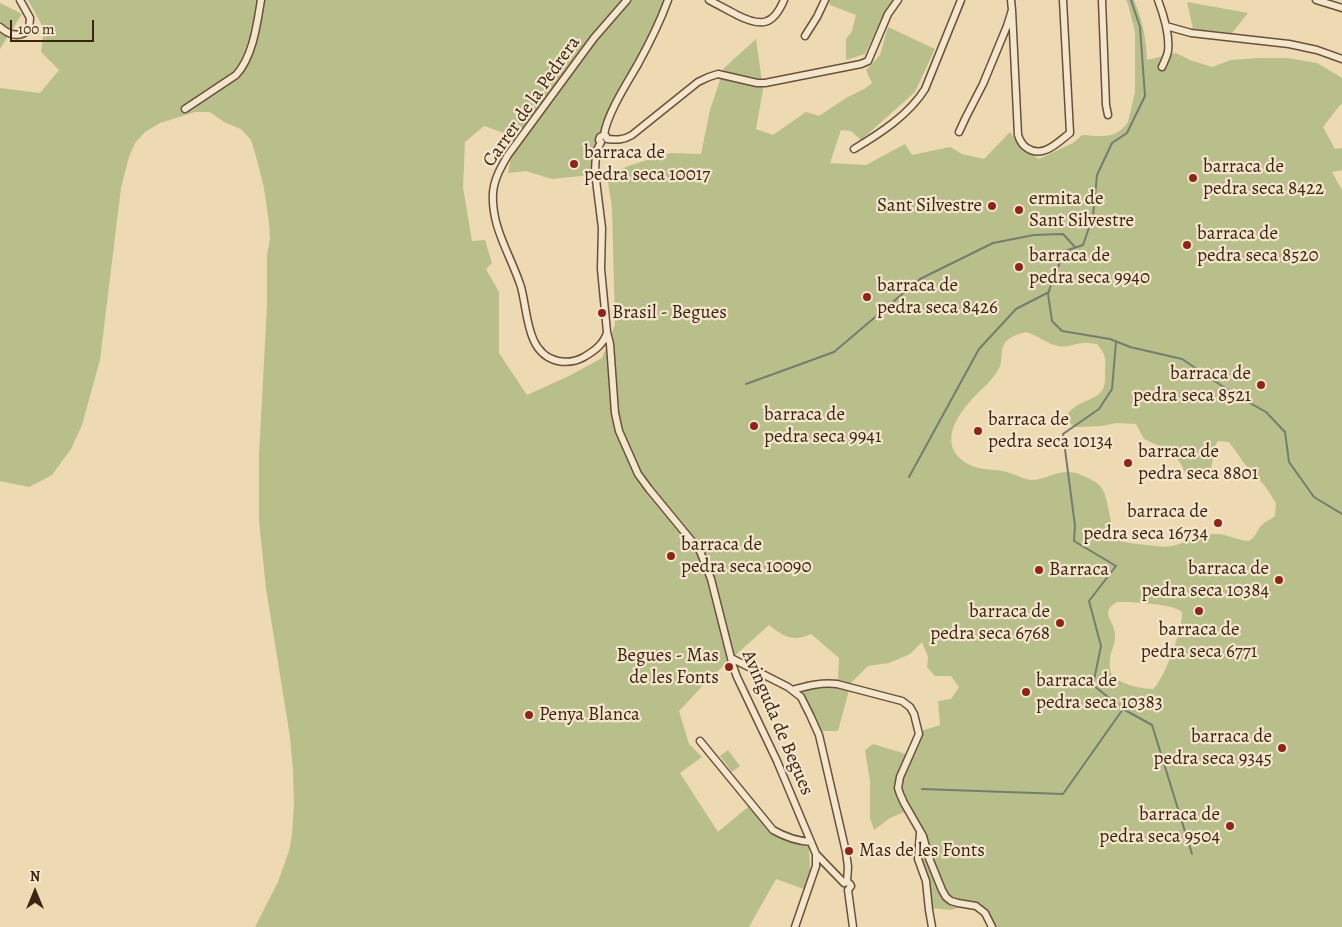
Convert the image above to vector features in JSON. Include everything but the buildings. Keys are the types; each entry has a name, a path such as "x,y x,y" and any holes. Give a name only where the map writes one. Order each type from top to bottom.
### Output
{"street":[{"path":"0,27 9,34 14,35 24,34 28,30 30,18 20,0"},
{"path":"185,109 236,76 242,69 253,41 261,0"},
{"name":"Carrer de la Pedrera","path":"608,332 602,344 574,362 556,360 549,357 536,345 528,325 521,288 494,217 493,192 496,175 508,155 594,38 627,0"},
{"name":"Avinguda de Begues","path":"668,0 608,122 604,139 596,152 595,172 602,228 601,269 612,365 614,413 618,431 638,474 700,551 713,587 731,658 738,677 793,798 816,854 846,883"},
{"path":"709,0 754,23 767,22 774,17 779,12 784,0"},
{"path":"805,36 825,0"},
{"path":"604,139 622,140 632,135 706,77 718,74 757,83 765,83 868,61 888,14 898,0"},
{"path":"854,149 878,135 920,97 961,0"},
{"path":"1011,0 1018,135 1021,143 1034,152 1044,152 1070,132 1063,0"},
{"path":"1102,0 1108,115"},
{"path":"1158,0 1166,26 1168,52 1162,66"},
{"path":"1316,0 1342,8"},
{"path":"960,132 983,84 1012,10"},
{"path":"1166,26 1191,33 1289,44 1317,50 1342,59"},
{"path":"731,658 788,687 801,697 810,715 819,736 846,852 848,867 846,883 849,883 851,886 848,890 852,927"},
{"path":"792,690 822,684 837,684 902,701 910,707 914,714 919,734 900,777 898,788 920,832 946,897 958,904 976,906 981,909 992,927"},
{"path":"700,741 773,830 784,836 811,842"},
{"path":"920,832 918,859 926,881 928,910 932,927"},
{"path":"796,927 816,866 816,854"}],"green space":[{"path":"28,0 665,0 591,155 591,175 552,179 526,171 508,173 515,137 484,126 465,142 463,187 472,241 485,240 492,263 486,269 499,292 499,353 527,395 569,376 602,358 615,325 612,208 607,175 631,165 670,153 701,154 710,110 724,68 756,39 763,89 756,129 773,135 806,112 819,116 872,83 866,70 880,55 888,27 935,49 915,92 861,140 851,131 841,130 830,163 866,165 905,144 912,155 950,147 962,154 984,159 1010,132 1022,148 1039,159 1073,143 1082,135 1107,136 1118,132 1128,122 1135,92 1135,32 1126,0 1134,0 1140,15 1144,30 1147,60 1176,53 1212,67 1231,60 1287,58 1317,63 1342,78 1342,104 1323,127 1335,149 1342,148 1342,170 1332,172 1342,190 1342,927 989,927 976,907 965,906 951,910 931,908 919,858 924,834 911,809 890,818 874,830 870,818 870,781 865,750 873,744 906,754 921,731 940,725 938,701 951,699 959,687 951,676 935,676 927,667 928,657 922,642 910,654 889,663 868,666 851,683 838,731 822,731 802,693 806,681 835,681 838,679 839,658 811,634 799,638 789,637 779,633 769,625 710,678 679,711 689,744 702,757 680,773 718,832 749,806 774,833 793,843 809,845 810,871 804,889 776,879 749,927 255,927 278,882 289,851 294,803 290,737 266,588 259,521 259,455 267,305 267,255 270,239 264,188 251,140 241,129 224,122 210,112 195,112 160,123 145,132 135,143 129,157 121,188 100,360 82,425 71,449 52,475 29,487 0,481 0,88 40,93 59,70 41,52 44,29","holes":["1026,332 1059,346 1084,343 1097,344 1103,353 1105,358 1105,382 1103,389 1100,393 1079,404 1069,412 1066,418 1070,424 1077,427 1117,423 1136,424 1144,439 1164,448 1179,461 1186,475 1207,475 1210,471 1214,449 1218,441 1229,442 1247,467 1265,486 1276,503 1275,516 1262,525 1249,541 1212,534 1168,547 1129,543 1120,540 1116,536 1104,492 1099,485 1088,478 1072,472 1065,472 1031,480 1006,472 968,464 958,456 952,447 951,437 954,427 959,416 998,370 1005,343 1014,336","1117,602 1161,605 1182,612 1180,628 1172,652 1162,675 1153,689 1124,683 1111,673 1110,658 1115,635 1108,613 1111,606"]},
{"path":"829,0 893,0 865,54 846,60 846,39 852,31 856,15 830,5"},
{"path":"1187,2 1248,13 1232,33 1193,29"},
{"path":"0,3 22,14 0,49"},
{"path":"728,750 740,766 732,772 720,756"}],"waterway":[{"path":"1131,0 1140,27 1145,96 1127,133 1112,143 1097,175 1093,216 1083,245 1065,251 1054,276 1048,294 1052,321 1062,331 1110,339 1130,347 1182,359 1234,394 1266,412 1285,432 1289,462 1314,497 1342,514"},
{"path":"746,384 834,352 920,279 993,243 1034,235 1063,234 1075,247"},
{"path":"909,477 979,349 1016,309 1049,292"},
{"path":"922,789 1063,794 1123,709 1093,685 1101,646 1089,601 1116,566 1074,541 1075,526 1063,434 1099,409 1112,389 1116,342"},
{"path":"1123,709 1152,725 1192,854"}],"place":[{"name":"barraca de pedra seca 10017","path":"574,164"},
{"name":"barraca de pedra seca 8422","path":"1193,178"},
{"name":"Sant Silvestre","path":"992,206"},
{"name":"ermita de Sant Silvestre","path":"1019,210"},
{"name":"barraca de pedra seca 8520","path":"1187,245"},
{"name":"barraca de pedra seca 9940","path":"1019,267"},
{"name":"barraca de pedra seca 8426","path":"867,297"},
{"name":"Brasil - Begues","path":"602,313"},
{"name":"barraca de pedra seca 8521","path":"1261,385"},
{"name":"barraca de pedra seca 9941","path":"754,426"},
{"name":"barraca de pedra seca 10134","path":"978,431"},
{"name":"barraca de pedra seca 8801","path":"1128,463"},
{"name":"barraca de pedra seca 16734","path":"1218,523"},
{"name":"barraca de pedra seca 10090","path":"671,556"},
{"name":"Barraca","path":"1039,570"},
{"name":"barraca de pedra seca 10384","path":"1279,580"},
{"name":"barraca de pedra seca 6771","path":"1199,611"},
{"name":"barraca de pedra seca 6768","path":"1060,623"},
{"name":"Begues - Mas de les Fonts","path":"729,667"},
{"name":"barraca de pedra seca 10383","path":"1026,692"},
{"name":"Penya Blanca","path":"529,715"},
{"name":"barraca de pedra seca 9345","path":"1282,748"},
{"name":"barraca de pedra seca 9504","path":"1230,826"},
{"name":"Mas de les Fonts","path":"849,851"}]}
